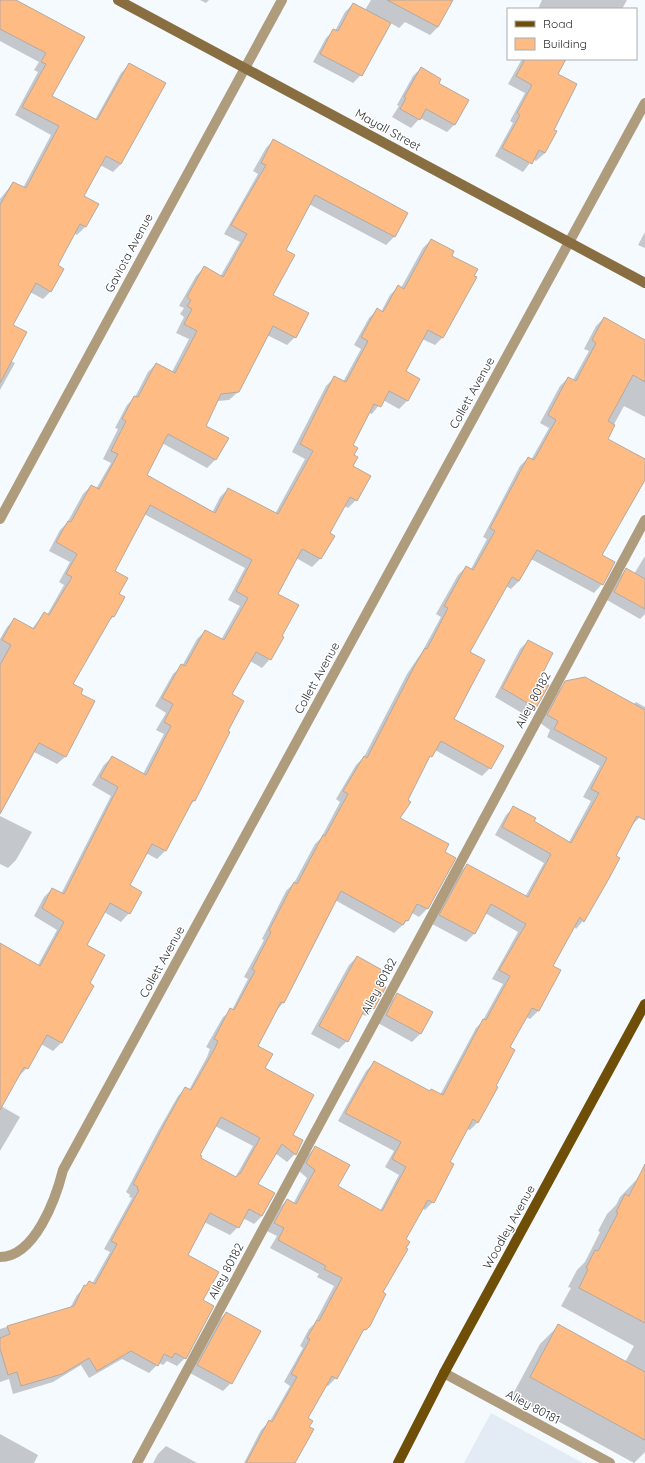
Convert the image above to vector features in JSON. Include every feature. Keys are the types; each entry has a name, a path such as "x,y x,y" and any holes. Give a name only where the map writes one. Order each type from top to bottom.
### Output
{"main road":[{"name":"Woodley Avenue","path":"398,1463 444,1373 645,1004"}],"street":[{"name":"Mayall Street","path":"118,0 645,283"},
{"name":"Gaviota Avenue","path":"0,519 282,0"},
{"name":"Collett Avenue","path":"3,1257 24,1248 43,1224 56,1197 63,1170 645,103"},
{"name":"Alley 80182","path":"137,1463 645,520"},
{"name":"Alley 80181","path":"444,1373 610,1463"}],"shaded area":[{"path":"491,1413 583,1463 464,1463"}],"building":[{"path":"0,0 16,0 85,37 52,96 97,120 129,63 166,83 121,164 106,156 84,196 99,204 86,227 80,224 58,265 64,269 51,292 36,283 13,325 27,332 0,383 0,205 13,182 26,188 59,126 22,107 46,64 41,62 46,53 0,29"},
{"path":"387,0 453,0 438,27"},
{"path":"353,3 391,23 362,76 320,54 333,29 338,31"},
{"path":"524,60 565,60 558,74 577,84 554,130 557,131 545,153 539,150 532,164 502,148 520,115 517,113 532,85 516,76"},
{"path":"421,67 441,79 440,84 469,100 455,125 426,109 420,120 400,109 406,98 404,97"},
{"path":"273,139 408,213 395,237 315,195 286,250 295,255 273,295 309,313 296,338 273,326 239,392 221,394 206,426 229,438 216,460 168,434 147,475 215,513 228,488 278,514 313,451 300,444 334,376 346,382 368,341 361,337 377,308 383,312 398,285 404,289 431,239 454,251 452,256 478,269 474,276 477,277 443,338 428,330 406,371 420,379 408,401 389,391 381,407 374,404 353,445 358,448 354,455 358,457 353,466 371,476 357,501 350,497 330,533 335,536 321,559 302,549 278,594 299,605 282,636 284,637 271,660 256,652 232,694 244,701 228,731 230,732 195,801 193,800 166,851 152,844 130,885 142,892 130,914 110,903 87,945 105,955 90,983 94,986 62,1043 47,1035 28,1069 24,1067 0,1110 0,943 40,966 64,922 42,908 52,888 64,894 118,787 100,777 112,756 146,775 171,726 164,722 173,704 162,698 181,664 185,666 205,630 224,640 248,598 236,591 252,560 150,505 115,571 128,578 119,594 125,597 114,617 112,616 73,684 83,689 81,694 95,701 66,757 39,743 0,814 0,665 11,645 2,640 14,618 34,629 44,612 49,615 72,577 66,574 77,554 56,542 68,521 71,522 91,485 99,489 118,454 111,451 126,421 122,419 134,396 138,397 156,363 175,373 197,331 184,324 192,309 187,306 191,300 187,297 204,266 223,277 247,234 231,225 266,165 261,163"},
{"path":"604,317 645,340 645,382 633,375 608,421 615,425 608,439 645,459 645,480 602,555 615,562 603,585 537,550 519,581 512,577 470,652 485,660 454,719 504,746 491,769 441,741 432,757 430,756 408,800 411,802 400,818 449,844 445,852 456,858 428,909 417,904 408,921 406,920 403,925 341,891 284,1003 281,1002 258,1046 273,1054 265,1068 314,1095 293,1135 303,1140 296,1155 282,1144 258,1184 275,1193 262,1216 249,1209 239,1228 210,1213 188,1255 219,1272 203,1300 214,1306 186,1359 175,1353 172,1358 164,1354 158,1366 131,1351 97,1371 89,1358 62,1374 21,1386 17,1372 8,1375 0,1348 0,1338 10,1334 7,1326 74,1306 84,1285 86,1286 89,1281 95,1284 117,1244 111,1241 139,1190 137,1189 138,1187 133,1184 165,1123 185,1087 191,1090 215,1048 218,1041 214,1039 230,1008 234,1010 255,971 252,969 271,932 269,930 294,882 297,884 323,835 325,836 348,794 343,791 364,756 367,758 415,665 425,648 427,649 448,608 444,606 466,566 473,570 495,531 490,528 528,457 534,460 556,420 548,415 568,377 576,381 596,343 592,340","holes":["221,1117 260,1138 240,1174 239,1173 236,1177 201,1158 202,1156 200,1155"]},
{"path":"626,568 645,579 645,609 614,592"},
{"path":"528,640 553,653 535,688 549,685 536,708 502,688"},
{"path":"585,677 645,710 645,820 637,816 616,856 620,858 607,882 584,922 580,917 553,966 561,970 539,1011 532,1008 510,1047 515,1050 496,1086 498,1087 478,1123 473,1119 450,1162 454,1164 434,1203 428,1200 406,1239 410,1242 406,1248 408,1249 383,1292 386,1294 370,1326 366,1330 364,1329 337,1379 332,1376 308,1418 313,1421 309,1427 314,1429 295,1463 246,1463 269,1420 272,1422 297,1377 291,1374 310,1339 307,1338 317,1320 319,1321 342,1278 324,1269 326,1266 278,1240 284,1228 274,1223 287,1199 296,1204 315,1170 306,1163 315,1146 350,1165 338,1186 382,1211 406,1167 392,1159 401,1142 345,1113 374,1061 430,1091 431,1089 443,1095 483,1019 486,1020 510,976 499,970 526,924 491,904 475,934 439,915 467,864 528,897 551,854 502,827 513,806 536,818 534,821 571,843 599,793 591,789 607,758 554,729 558,721 547,715 565,681"},
{"path":"357,956 382,970 376,982 386,987 374,1009 367,1005 348,1042 319,1026"},
{"path":"397,993 433,1012 421,1034 386,1015"},
{"path":"645,1164 645,1323 579,1288 588,1269 586,1268 595,1250 598,1251 618,1213 616,1212 625,1194 629,1196"},
{"path":"226,1312 261,1331 232,1384 197,1365"},
{"path":"558,1324 645,1372 645,1440 530,1377"}]}
